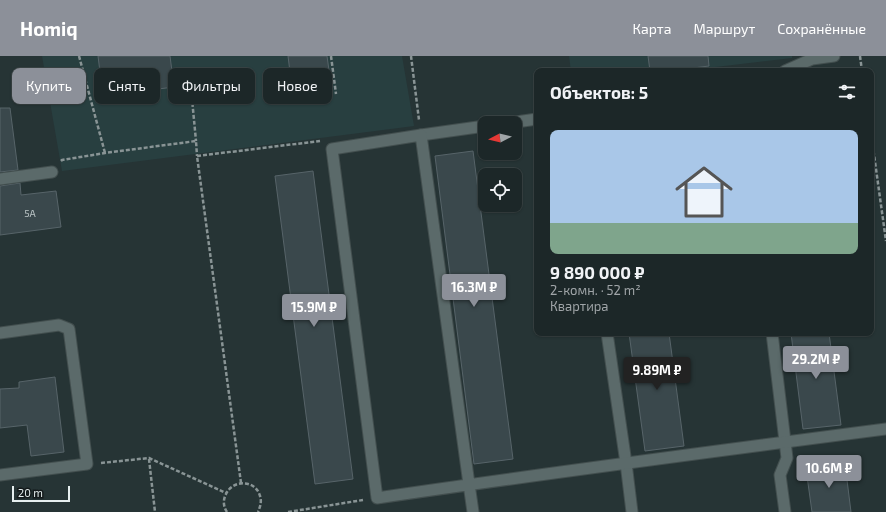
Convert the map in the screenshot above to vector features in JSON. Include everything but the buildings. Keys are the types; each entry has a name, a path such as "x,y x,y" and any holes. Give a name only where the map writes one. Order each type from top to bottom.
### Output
{"lane":[{"path":"792,68 812,59 834,56"},
{"path":"522,121 534,119"},
{"path":"478,127 332,149 377,498 469,484 886,429"},
{"path":"421,135 472,512"},
{"path":"0,179 52,172"},
{"path":"0,333 60,325 69,329 87,464 0,475"},
{"path":"607,336 632,512"},
{"path":"772,336 788,458 780,475 785,512"}],"path":[{"path":"79,56 105,153"},
{"path":"331,56 336,94"},
{"path":"411,56 421,135"},
{"path":"860,56 862,68"},
{"path":"189,67 197,156 241,483"},
{"path":"52,172 62,160 196,141"},
{"path":"197,156 324,141 332,149"},
{"path":"874,155 886,241"},
{"path":"87,464 149,458 226,493"},
{"path":"149,458 155,512"},
{"path":"227,512 224,504 224,497 230,487 241,483 249,484 256,489 260,496 261,504 258,512"},
{"path":"288,512 377,498"}],"shaded area":[{"path":"42,56 402,56 414,126 62,171 50,104 86,104 86,68 44,68"},
{"path":"569,56 792,56 792,58 707,68 571,68"}]}
